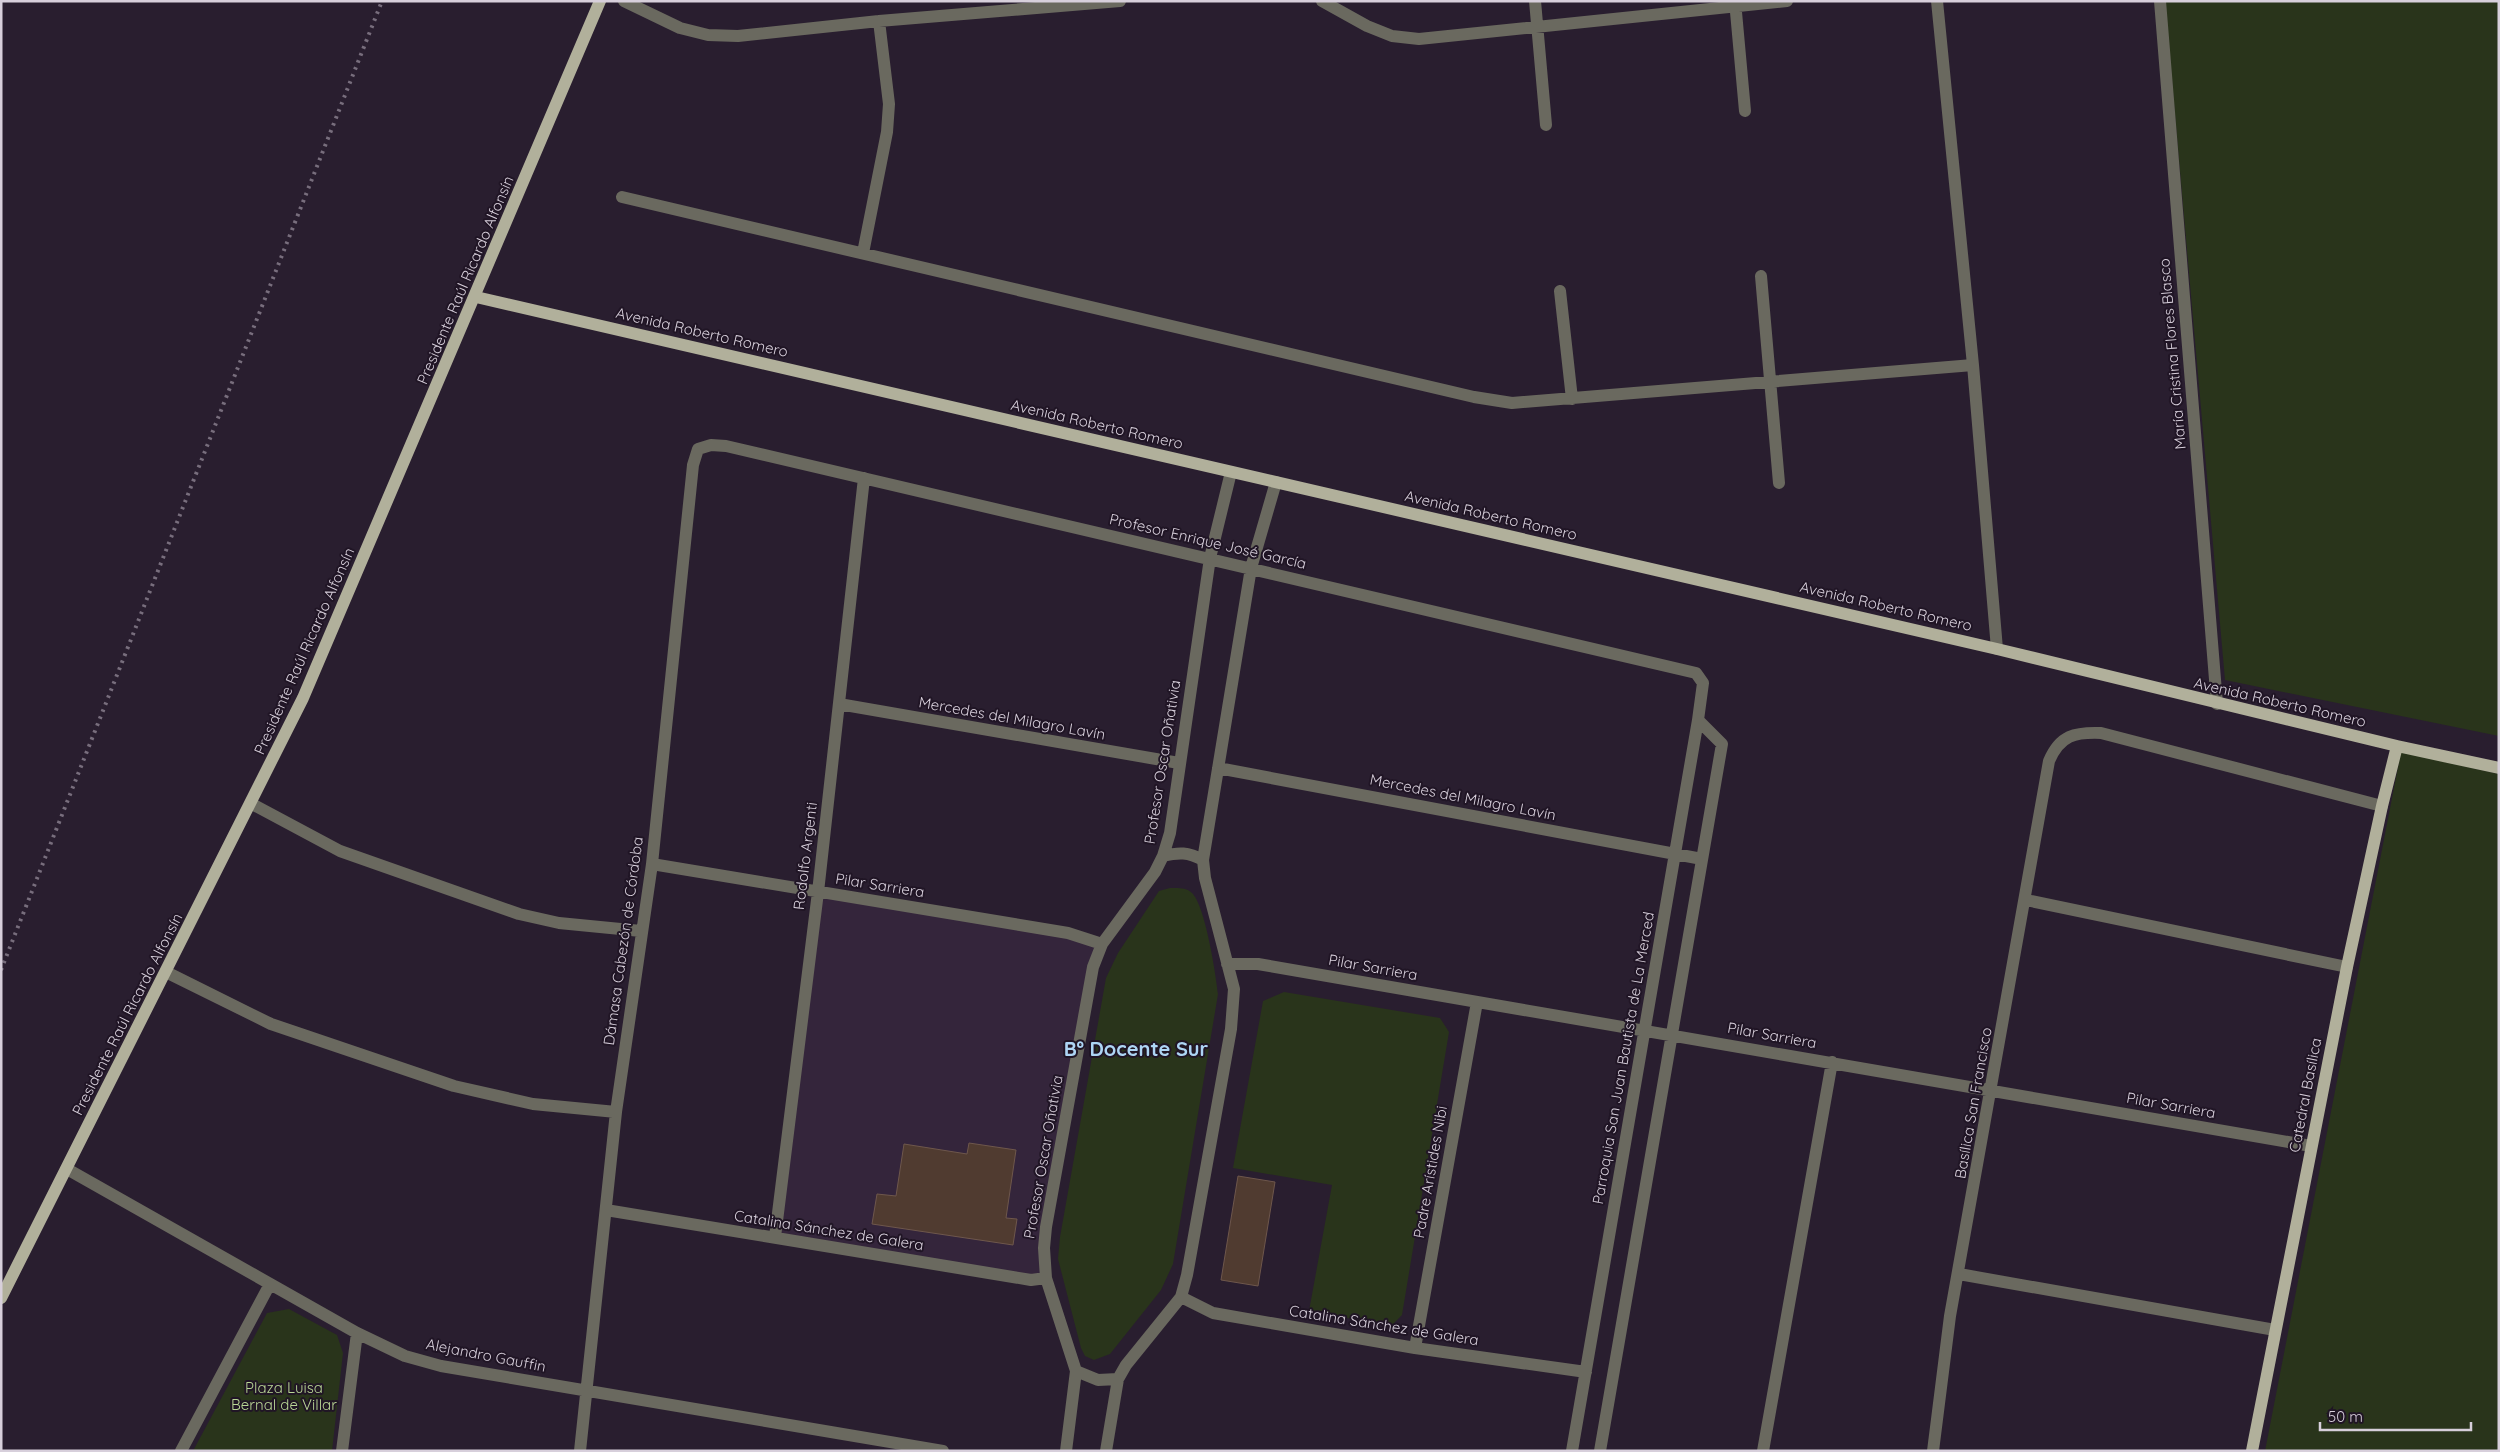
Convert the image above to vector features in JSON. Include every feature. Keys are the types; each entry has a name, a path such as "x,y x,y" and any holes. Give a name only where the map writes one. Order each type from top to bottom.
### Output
{"main road":[{"name":"Presidente Raúl Ricardo Alfonsín","path":"1,1298 304,698 476,297 600,1"},
{"name":"Avenida Roberto Romero","path":"476,297 1997,649 2217,704 2499,768"},
{"name":"Catedral Basílica","path":"2252,1451 2347,967 2397,746"}],"street":[{"path":"624,1 680,28 708,35 738,36 879,21 1120,1"},
{"path":"1322,1 1367,26 1392,36 1419,39 1736,4 1787,1"},
{"path":"1535,1 1546,125"},
{"path":"1937,1 1973,365 1997,649"},
{"name":"María Cristina Flores Blasco","path":"2160,1 2217,704"},
{"path":"1736,4 1745,111"},
{"path":"862,253 887,132 889,113 879,21"},
{"path":"622,198 1474,397 1512,404 1973,365"},
{"path":"1761,276 1779,483"},
{"path":"1560,291 1572,399"},
{"name":"Profesor Enrique José García","path":"711,445 726,446 1210,558 1696,673"},
{"name":"Dámasa Cabezón de Córdoba","path":"580,1451 616,1112 652,864 693,465 698,449 711,445"},
{"name":"Profesor Oscar Oñativia","path":"1066,1451 1076,1371 1046,1278 1046,1227 1094,967 1102,944 1155,872 1163,856 1170,834 1210,558 1232,472"},
{"name":"Rodolfo Argenti","path":"775,1237 818,892 864,478"},
{"path":"1106,1451 1118,1379 1126,1365 1181,1297 1231,1029 1234,989 1205,878 1203,860 1251,568 1276,482"},
{"name":"Parroquia San Juan Bautista de La Merced","path":"1572,1451 1698,720 1703,683 1696,673"},
{"name":"Mercedes del Milagro Lavín","path":"838,704 1179,764"},
{"path":"1600,1451 1722,744 1698,720"},
{"name":"Basílica San Francisco","path":"1934,1451 1950,1316 2026,900 2049,761 2054,749 2064,740 2080,732 2101,733 2382,806"},
{"name":"Mercedes del Milagro Lavín","path":"1218,768 1702,859"},
{"path":"252,804 340,851 519,914 559,923 641,931"},
{"path":"1163,856 1180,852 1192,854 1203,860"},
{"name":"Pilar Sarriera","path":"652,864 1068,933 1102,944"},
{"path":"2026,900 2347,967"},
{"name":"Pilar Sarriera","path":"1227,964 1258,964 2311,1146"},
{"path":"166,972 271,1024 454,1086 533,1104 616,1112"},
{"name":"Padre Arístides Nibi","path":"1415,1348 1477,1002"},
{"path":"1763,1451 1832,1062"},
{"name":"Alejandro Gauffin","path":"67,1169 356,1333 405,1356 441,1366 943,1451"},
{"name":"Catalina Sánchez de Galera","path":"606,1210 1031,1280 1046,1278"},
{"path":"1959,1274 2275,1330"},
{"path":"181,1451 270,1284"},
{"name":"Catalina Sánchez de Galera","path":"1181,1297 1214,1313 1415,1348 1586,1372"},
{"path":"342,1451 356,1333"},
{"path":"1076,1371 1098,1380 1118,1379"}],"shaded area":[{"path":"819,893 1101,944 1046,1227 1046,1278 776,1237"}],"green space":[{"path":"2165,1 2499,1 2499,736 2225,680"},
{"path":"2401,752 2499,774 2499,1451 2265,1451"},
{"path":"1170,888 1187,890 1197,900 1209,940 1218,994 1173,1264 1161,1290 1110,1354 1094,1360 1085,1356 1081,1348 1058,1259 1060,1237 1106,978 1118,953 1159,891"},
{"path":"1284,992 1440,1018 1449,1032 1402,1315 1391,1326 1309,1311 1332,1185 1233,1168 1263,1001"},
{"name":"Plaza Luisa Bernal de Villar","path":"289,1309 337,1335 343,1353 332,1451 193,1451 267,1313"}],"building":[{"path":"969,1143 1016,1150 1006,1218 1017,1219 1013,1245 872,1224 877,1194 896,1196 904,1144 967,1154"},
{"path":"1238,1176 1275,1182 1258,1286 1221,1280"}],"railway":[{"path":"1,970 382,1"}],"district":[{"name":"Bº Docente Sur","path":"1136,1048"}]}
